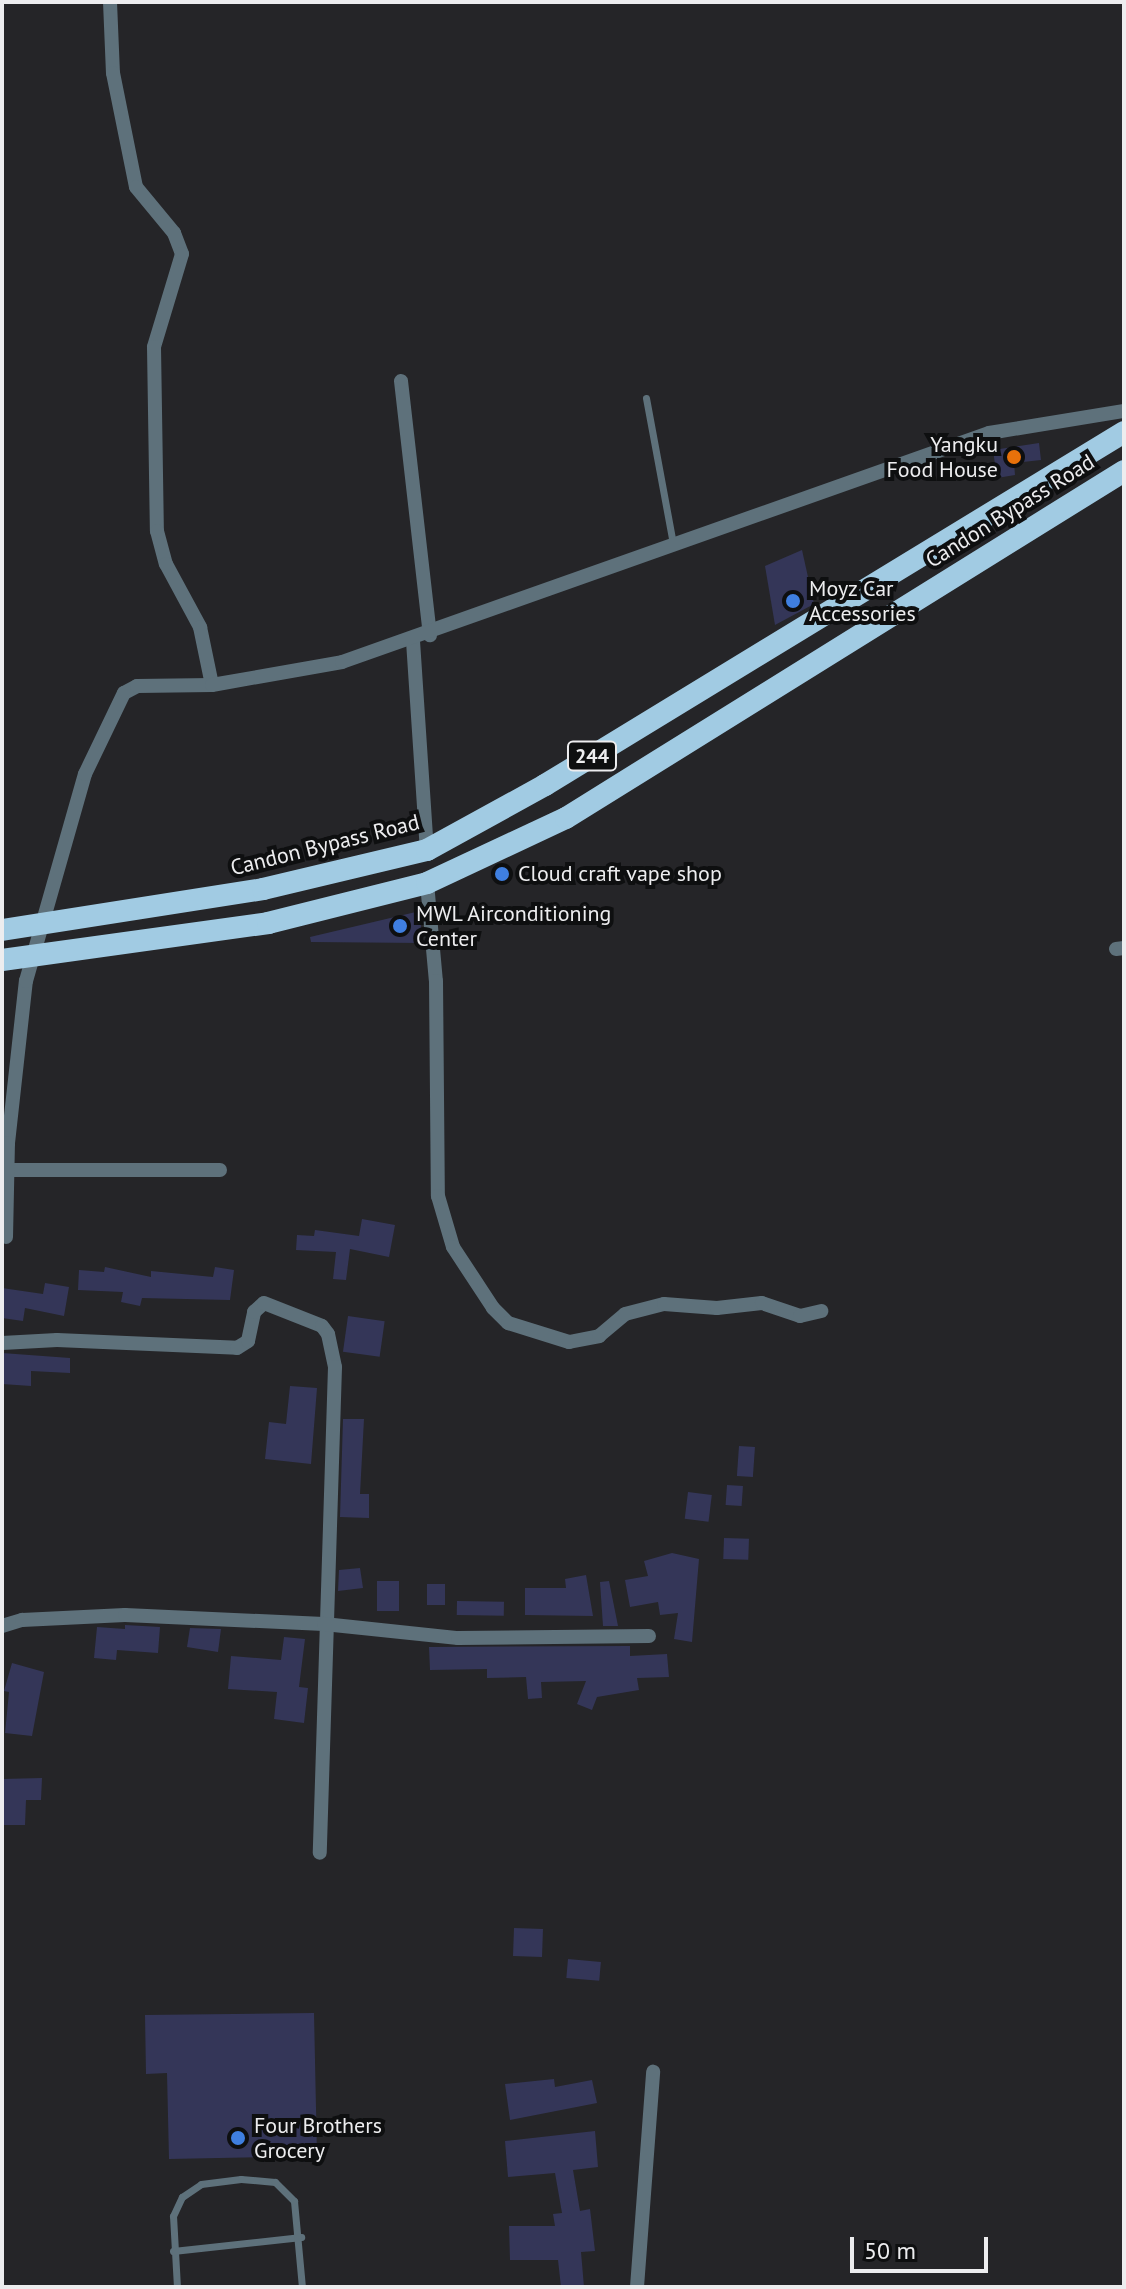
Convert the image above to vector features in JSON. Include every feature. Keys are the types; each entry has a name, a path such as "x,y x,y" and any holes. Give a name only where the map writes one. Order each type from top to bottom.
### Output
{"highway":[{"name":"Candon Bypass Road","path":"2,930 263,889 427,850 778,645 1124,432"},
{"name":"Candon Bypass Road","path":"2,960 268,923 427,883 566,818 1124,471"},
{"path":"778,645 797,674"}],"street":[{"path":"110,2 113,73 136,187 174,233 182,254 154,347 157,531 166,564 200,627 212,685"},
{"path":"401,381 430,635"},
{"path":"6,1237 5,1143 26,981 85,774 118,701 137,686 212,685 342,662 430,635 673,543 989,433 1124,411"},
{"path":"413,641 427,850"},
{"path":"427,883 436,981 438,1196 453,1247 493,1308 508,1323 569,1342 599,1336 625,1314 664,1304 717,1308 762,1303 800,1316 821,1311"},
{"path":"7,1170 220,1170"},
{"path":"2,1343 57,1340 237,1348 248,1341 254,1312 264,1303 322,1326 335,1367 324,1624 320,1853"},
{"path":"2,1626 22,1620 125,1615 324,1624 458,1638 649,1636"},
{"path":"637,2287 653,2072"}],"lane":[{"path":"646,398 673,543"},
{"path":"177,2287 173,2216 182,2197 201,2184 263,2179 286,2187 301,2237 302,2287"},
{"path":"173,2251 301,2237"}],"building":[{"path":"1039,443 1041,460 1014,463 1015,475 997,478 993,450"},
{"path":"802,550 814,604 775,625 765,566"},
{"path":"420,911 422,943 311,942 310,937"},
{"path":"362,1219 395,1225 389,1257 350,1249 346,1280 333,1279 336,1252 296,1250 297,1235 314,1236 315,1230 359,1236"},
{"path":"105,1267 151,1277 151,1271 213,1277 215,1267 234,1270 230,1300 142,1298 140,1306 121,1302 123,1292 78,1290 79,1270 104,1272"},
{"path":"45,1283 69,1287 64,1316 25,1308 23,1321 2,1318 2,1288 43,1294"},
{"path":"348,1316 385,1321 380,1357 343,1352"},
{"path":"2,1353 70,1358 70,1373 31,1371 31,1386 2,1384"},
{"path":"290,1386 317,1388 311,1464 265,1459 269,1422 286,1424"},
{"path":"343,1419 364,1419 360,1494 369,1494 369,1518 340,1517"},
{"path":"739,1446 755,1447 753,1477 737,1476"},
{"path":"727,1485 743,1486 742,1506 726,1505"},
{"path":"688,1492 712,1495 709,1522 685,1519"},
{"path":"724,1538 749,1539 748,1560 723,1559"},
{"path":"672,1553 699,1559 692,1642 674,1639 678,1613 660,1615 658,1602 630,1607 625,1580 648,1576 644,1561"},
{"path":"360,1568 363,1588 338,1591 339,1570"},
{"path":"586,1575 593,1616 525,1615 525,1588 566,1588 565,1579"},
{"path":"377,1581 399,1581 399,1611 377,1611"},
{"path":"609,1581 618,1626 603,1626 600,1582"},
{"path":"427,1584 445,1584 445,1605 427,1605"},
{"path":"457,1601 504,1602 504,1616 457,1615"},
{"path":"125,1625 160,1627 158,1653 117,1650 116,1660 94,1658 97,1627 125,1629"},
{"path":"190,1628 221,1629 218,1652 187,1647"},
{"path":"284,1637 305,1639 299,1687 308,1688 304,1723 274,1719 277,1692 228,1689 231,1656 281,1660"},
{"path":"630,1646 630,1656 667,1654 669,1677 637,1678 639,1690 597,1697 592,1710 577,1704 586,1681 541,1682 542,1698 528,1699 526,1677 487,1678 487,1669 430,1670 429,1647"},
{"path":"12,1663 44,1672 32,1736 5,1733 9,1692 4,1691"},
{"path":"42,1778 41,1800 26,1800 25,1825 2,1825 2,1779"},
{"path":"514,1928 543,1929 542,1957 513,1956"},
{"path":"568,1959 601,1962 599,1981 566,1978"},
{"path":"314,2013 317,2156 169,2159 167,2073 146,2074 145,2015"},
{"path":"554,2079 555,2087 592,2080 597,2103 510,2120 505,2084"},
{"path":"595,2131 598,2167 573,2170 580,2211 590,2209 595,2251 581,2252 584,2287 561,2287 558,2260 510,2260 509,2226 555,2226 553,2214 562,2213 555,2173 508,2177 505,2141"}],"place":[{"name":"Yangku Food House","path":"1014,457"},
{"name":"Moyz Car Accessories","path":"793,601"},
{"name":"Cloud craft vape shop","path":"502,874"},
{"name":"MWL Airconditioning Center","path":"400,926"},
{"name":"Four Brothers Grocery","path":"238,2138"}]}
